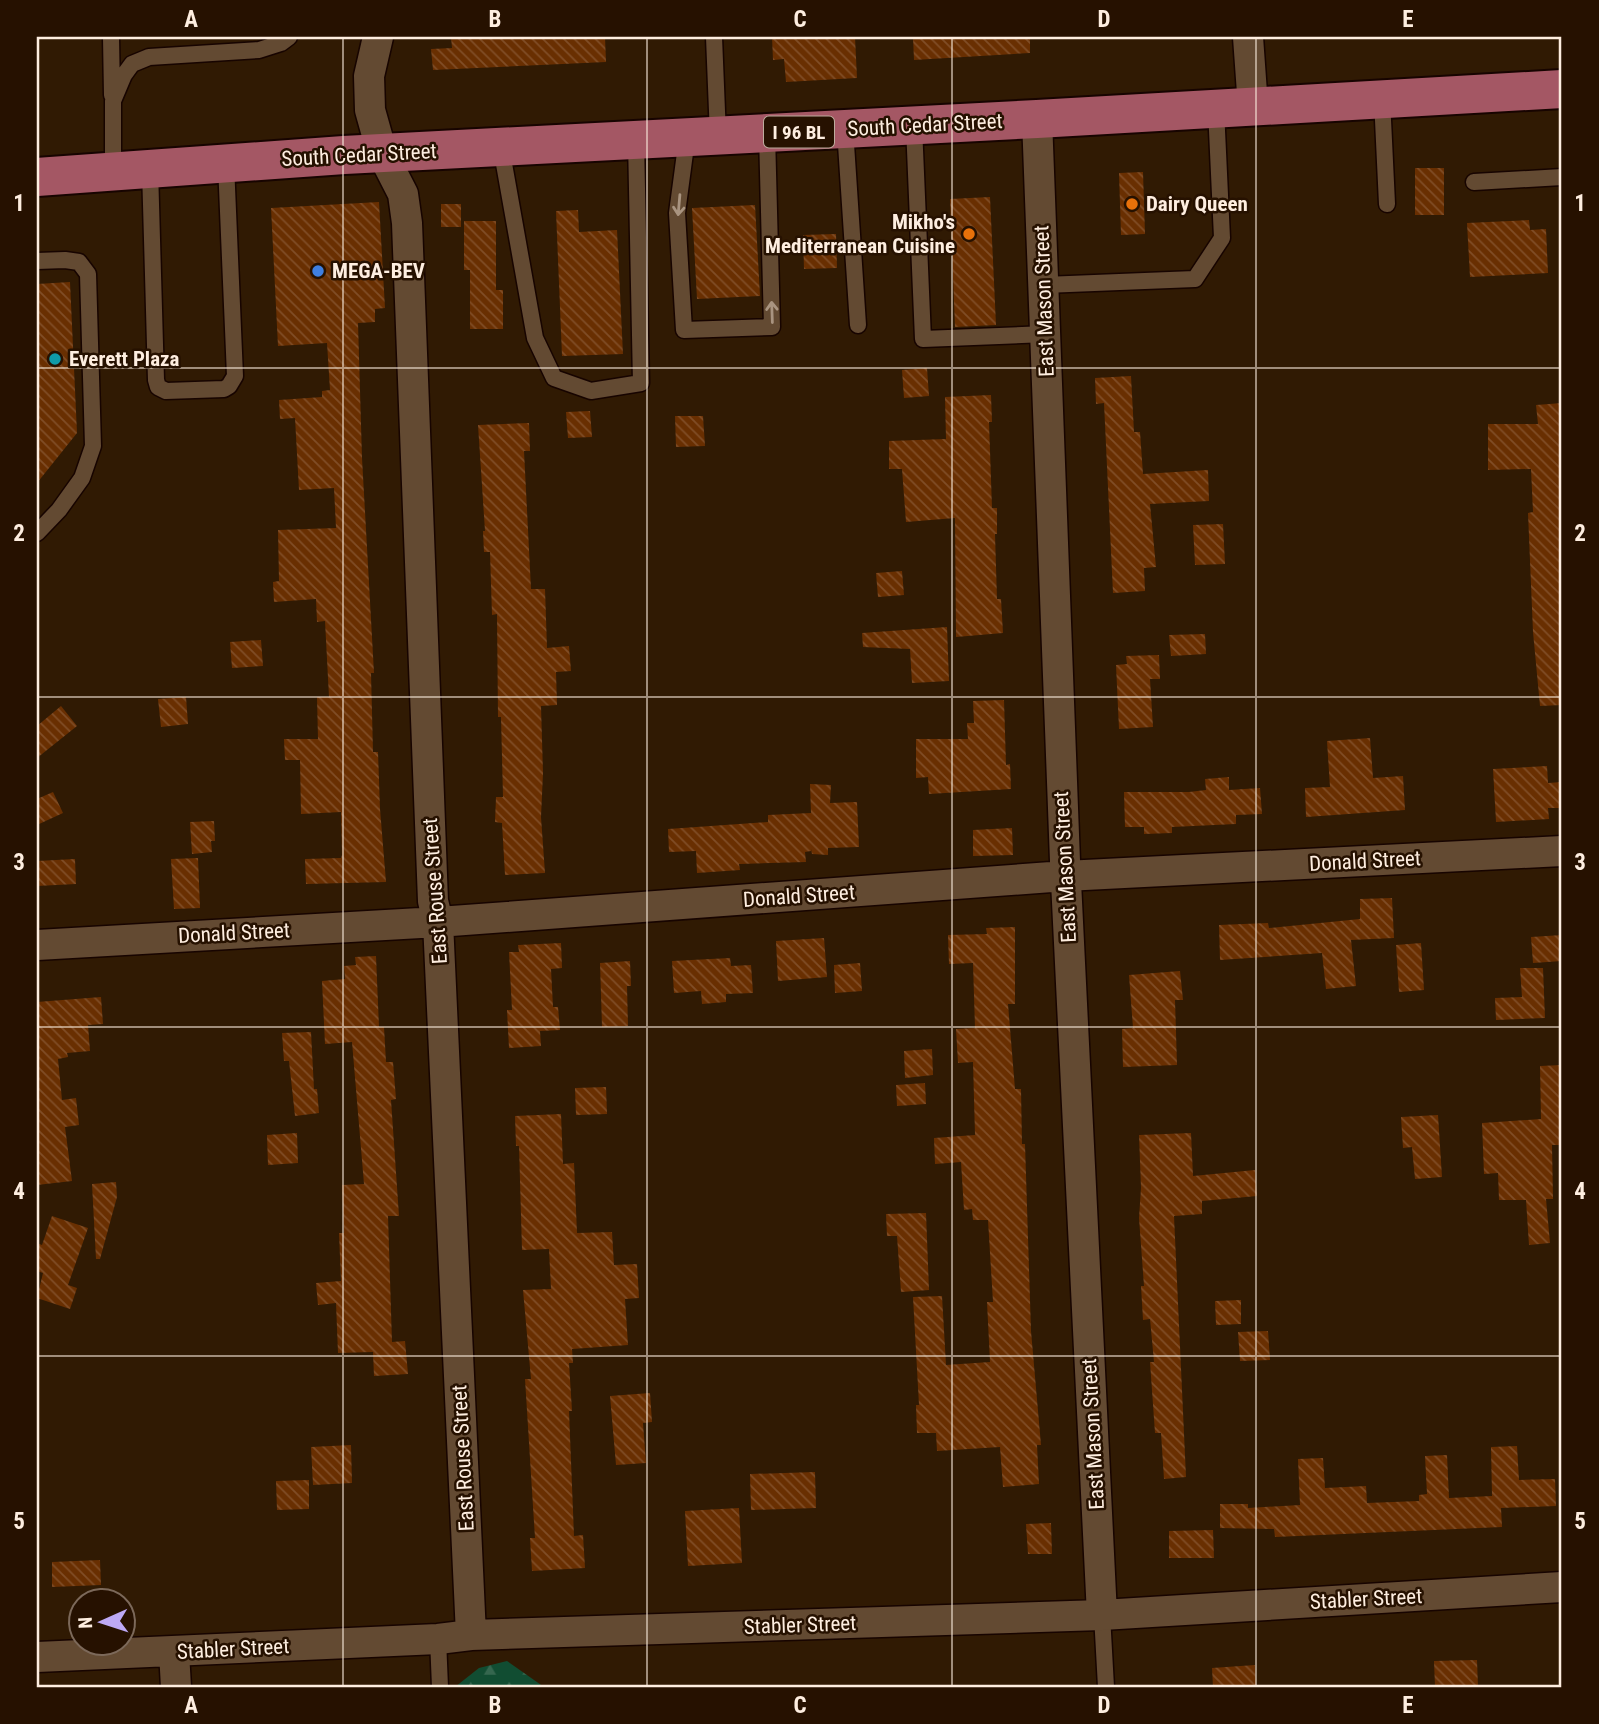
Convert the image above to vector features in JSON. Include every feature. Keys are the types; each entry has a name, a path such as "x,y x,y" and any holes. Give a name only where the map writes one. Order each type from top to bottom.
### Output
{"main road":[{"name":"South Cedar Street","path":"37,177 382,153 1562,89"}],"street":[{"name":"East Rouse Street","path":"378,37 369,76 370,110 382,153 403,194 407,223 433,901 438,922 471,1635"},
{"path":"1234,108 1248,37"},
{"name":"East Mason Street","path":"1037,119 1065,876 1102,1615"},
{"name":"Donald Street","path":"37,945 438,922 1065,876 1562,851"},
{"name":"Stabler Street","path":"37,1657 438,1639 471,1635 1102,1615 1562,1587"},
{"path":"174,1652 176,1687"}],"lane":[{"path":"111,37 113,101 132,170 156,380 158,387 166,391 224,389 235,376 226,163"},
{"path":"113,101 132,64 149,57 259,50 281,43 289,37"},
{"path":"714,37 703,137 677,213 684,330 772,327 767,134"},
{"path":"1382,99 1387,204"},
{"path":"1044,285 1195,279 1222,239 1234,108"},
{"path":"914,126 923,339 1046,334"},
{"path":"845,129 858,325"},
{"path":"501,147 535,338 554,378 591,391 641,383 636,140"},
{"path":"1474,182 1562,177"},
{"path":"37,261 79,262 88,274 93,446 82,478 59,510 37,533"},
{"path":"1102,1615 1106,1687"},
{"path":"438,1639 440,1687"}],"green space":[{"path":"507,1661 544,1687 455,1687 479,1668"}],"building":[{"path":"451,37 605,37 606,62 433,70 431,49 452,48"},
{"path":"772,37 855,37 857,78 786,82 784,59 773,60"},
{"path":"913,37 1030,37 1030,53 914,60"},
{"path":"1415,168 1444,168 1444,215 1415,215"},
{"name":"Dairy Queen","path":"1143,172 1145,234 1121,235 1119,173"},
{"path":"990,197 996,325 955,327 950,199"},
{"path":"379,202 385,308 375,309 375,322 358,323 362,458 374,673 371,673 373,752 378,752 386,882 306,884 305,859 341,858 342,855 341,812 301,814 300,760 285,760 284,739 318,739 317,697 329,697 325,621 317,622 316,599 274,602 273,582 279,581 278,530 336,528 334,488 299,490 295,418 280,419 279,400 322,397 322,391 330,390 327,343 278,346 271,208"},
{"path":"441,204 461,204 461,227 441,227"},
{"path":"755,205 760,296 697,299 692,208"},
{"path":"578,210 579,232 617,230 623,354 562,356 556,211"},
{"path":"1529,220 1530,230 1546,229 1548,273 1470,277 1467,223"},
{"path":"464,221 496,221 496,290 503,290 503,329 470,329 470,270 464,270"},
{"path":"836,234 837,268 804,269 803,235"},
{"name":"Everett Plaza","path":"70,282 77,433 37,483 37,284"},
{"path":"927,368 929,396 904,398 902,370"},
{"path":"1131,376 1134,432 1140,432 1143,474 1208,470 1209,501 1150,504 1156,567 1144,568 1145,591 1113,593 1104,403 1096,404 1095,378"},
{"path":"991,395 992,422 989,422 992,508 997,508 997,599 1001,599 1003,633 956,637 955,518 906,522 902,469 889,469 889,441 946,439 945,397"},
{"path":"1562,403 1562,705 1540,706 1533,632 1528,513 1533,512 1531,469 1488,470 1488,424 1538,424 1536,405"},
{"path":"590,411 592,437 568,438 566,412"},
{"path":"675,416 703,416 705,446 676,447"},
{"path":"529,423 530,451 524,451 531,589 545,589 547,648 569,646 571,671 556,672 557,705 541,706 541,817 545,873 505,875 502,823 495,822 496,797 503,797 501,717 498,717 497,614 492,615 490,552 484,552 478,425"},
{"path":"1223,524 1225,564 1195,565 1193,525"},
{"path":"902,571 904,595 878,597 876,573"},
{"path":"947,627 949,681 912,683 910,649 863,647 862,633"},
{"path":"1205,634 1206,654 1171,656 1169,635"},
{"path":"261,640 263,666 232,668 230,642"},
{"path":"1159,655 1160,679 1150,679 1153,727 1119,729 1116,665 1127,664 1126,656"},
{"path":"186,697 188,724 161,727 158,699"},
{"path":"1004,700 1006,765 1010,764 1011,789 929,794 928,777 916,778 916,739 968,739 967,723 974,723 973,701"},
{"path":"61,706 77,726 37,758 37,726"},
{"path":"1370,738 1373,778 1403,776 1405,810 1306,817 1305,788 1330,787 1327,741"},
{"path":"1547,766 1548,783 1562,782 1562,808 1548,808 1549,819 1496,822 1493,769"},
{"path":"1229,777 1229,790 1260,788 1262,814 1236,815 1236,824 1172,827 1172,833 1144,834 1144,827 1125,827 1124,792 1206,790 1205,779"},
{"path":"810,784 831,785 830,803 857,802 859,847 828,848 828,855 812,854 811,849 805,852 806,862 739,864 740,870 697,873 696,851 669,852 668,829 768,822 768,815 811,813"},
{"path":"53,792 63,813 37,825 37,799"},
{"path":"214,821 215,841 211,841 212,852 192,854 190,822"},
{"path":"1012,828 1013,855 973,856 973,830"},
{"path":"198,858 200,908 174,909 171,859"},
{"path":"75,859 76,884 37,886 37,861"},
{"path":"1392,898 1394,938 1351,940 1356,986 1326,989 1322,953 1220,960 1219,925 1268,923 1269,928 1360,919 1360,899"},
{"path":"1015,927 1015,1004 1008,1004 1015,1089 1021,1089 1031,1331 1041,1445 1037,1445 1039,1484 1003,1487 1000,1447 937,1451 936,1433 917,1433 916,1405 919,1405 913,1297 942,1296 946,1365 990,1362 987,1302 993,1302 988,1220 973,1220 972,1209 964,1210 961,1162 935,1164 934,1138 975,1135 973,1062 958,1063 956,1029 975,1028 973,963 949,964 948,935 987,934 986,928"},
{"path":"1562,935 1562,961 1533,963 1531,937"},
{"path":"824,938 827,977 778,981 776,941"},
{"path":"561,943 562,968 551,969 553,1007 558,1007 560,1030 540,1031 541,1046 509,1048 507,1010 512,1010 509,952 519,952 518,945"},
{"path":"1421,943 1424,990 1399,992 1396,945"},
{"path":"376,956 379,1027 384,1027 386,1062 393,1062 396,1099 391,1100 399,1216 388,1216 392,1342 405,1341 408,1374 374,1376 373,1352 338,1353 336,1303 318,1305 316,1283 341,1281 339,1233 344,1233 342,1185 364,1184 352,1042 325,1044 322,981 345,979 344,966 356,965 355,957"},
{"path":"730,958 731,966 751,965 753,993 726,994 726,1002 702,1004 701,991 674,993 672,961"},
{"path":"630,961 631,986 627,986 628,1026 602,1027 600,963"},
{"path":"860,963 862,991 835,993 834,965"},
{"path":"1520,968 1543,968 1545,1018 1496,1020 1495,998 1522,997"},
{"path":"1180,971 1183,1000 1175,1000 1177,1065 1123,1067 1122,1029 1133,1028 1129,975"},
{"path":"101,997 103,1024 88,1025 90,1051 67,1053 68,1057 58,1059 62,1100 76,1098 79,1125 65,1127 72,1181 37,1185 37,1002"},
{"path":"311,1032 314,1089 317,1089 319,1113 295,1116 289,1061 284,1061 282,1033"},
{"path":"932,1049 933,1075 905,1078 904,1051"},
{"path":"1562,1065 1562,1145 1552,1145 1553,1199 1546,1199 1550,1243 1529,1245 1526,1200 1499,1200 1498,1173 1484,1174 1482,1123 1541,1119 1540,1066"},
{"path":"925,1083 926,1104 897,1106 896,1085"},
{"path":"606,1087 607,1114 576,1115 575,1088"},
{"path":"561,1114 563,1164 574,1163 577,1233 612,1232 614,1265 637,1264 639,1298 625,1299 628,1345 572,1349 573,1363 569,1363 574,1536 583,1535 585,1568 532,1571 530,1538 535,1538 525,1379 531,1379 523,1290 551,1289 549,1249 522,1250 519,1146 516,1146 515,1116"},
{"path":"1438,1115 1442,1177 1415,1179 1412,1147 1403,1148 1401,1117"},
{"path":"297,1133 298,1163 268,1165 267,1135"},
{"path":"1191,1133 1193,1176 1255,1170 1257,1196 1202,1201 1202,1214 1174,1216 1186,1477 1164,1479 1161,1433 1155,1433 1150,1362 1154,1362 1150,1319 1143,1320 1139,1135"},
{"path":"116,1182 117,1197 100,1259 96,1259 92,1184"},
{"path":"926,1213 929,1290 901,1292 897,1236 887,1236 886,1214"},
{"path":"52,1216 88,1228 68,1285 77,1288 70,1309 37,1298 43,1273 37,1271 37,1243 42,1245"},
{"path":"1241,1300 1241,1324 1216,1325 1215,1301"},
{"path":"1268,1331 1270,1360 1240,1361 1238,1332"},
{"path":"650,1393 652,1422 643,1423 646,1463 616,1465 610,1396"},
{"path":"351,1445 352,1483 313,1485 311,1447"},
{"path":"1517,1446 1519,1480 1555,1479 1556,1506 1501,1508 1502,1527 1275,1537 1274,1529 1220,1528 1220,1504 1248,1504 1248,1508 1300,1505 1298,1459 1323,1458 1325,1488 1366,1486 1367,1503 1419,1501 1419,1495 1427,1494 1425,1456 1447,1455 1449,1498 1492,1496 1491,1447"},
{"path":"815,1472 816,1508 751,1510 750,1474"},
{"path":"309,1480 309,1509 277,1510 276,1481"},
{"path":"739,1508 742,1563 688,1566 685,1511"},
{"path":"1051,1523 1052,1554 1028,1554 1026,1524"},
{"path":"1213,1530 1214,1558 1169,1558 1169,1531"},
{"path":"100,1560 101,1585 52,1587 52,1562"},
{"path":"1477,1660 1478,1687 1435,1687 1434,1661"},
{"path":"1255,1665 1256,1687 1213,1687 1212,1668"}],"place":[{"name":"Dairy Queen","path":"1132,204"},
{"name":"Mikho's Mediterranean Cuisine","path":"969,234"},
{"name":"MEGA-BEV","path":"318,271"},
{"name":"Everett Plaza","path":"55,359"}]}
